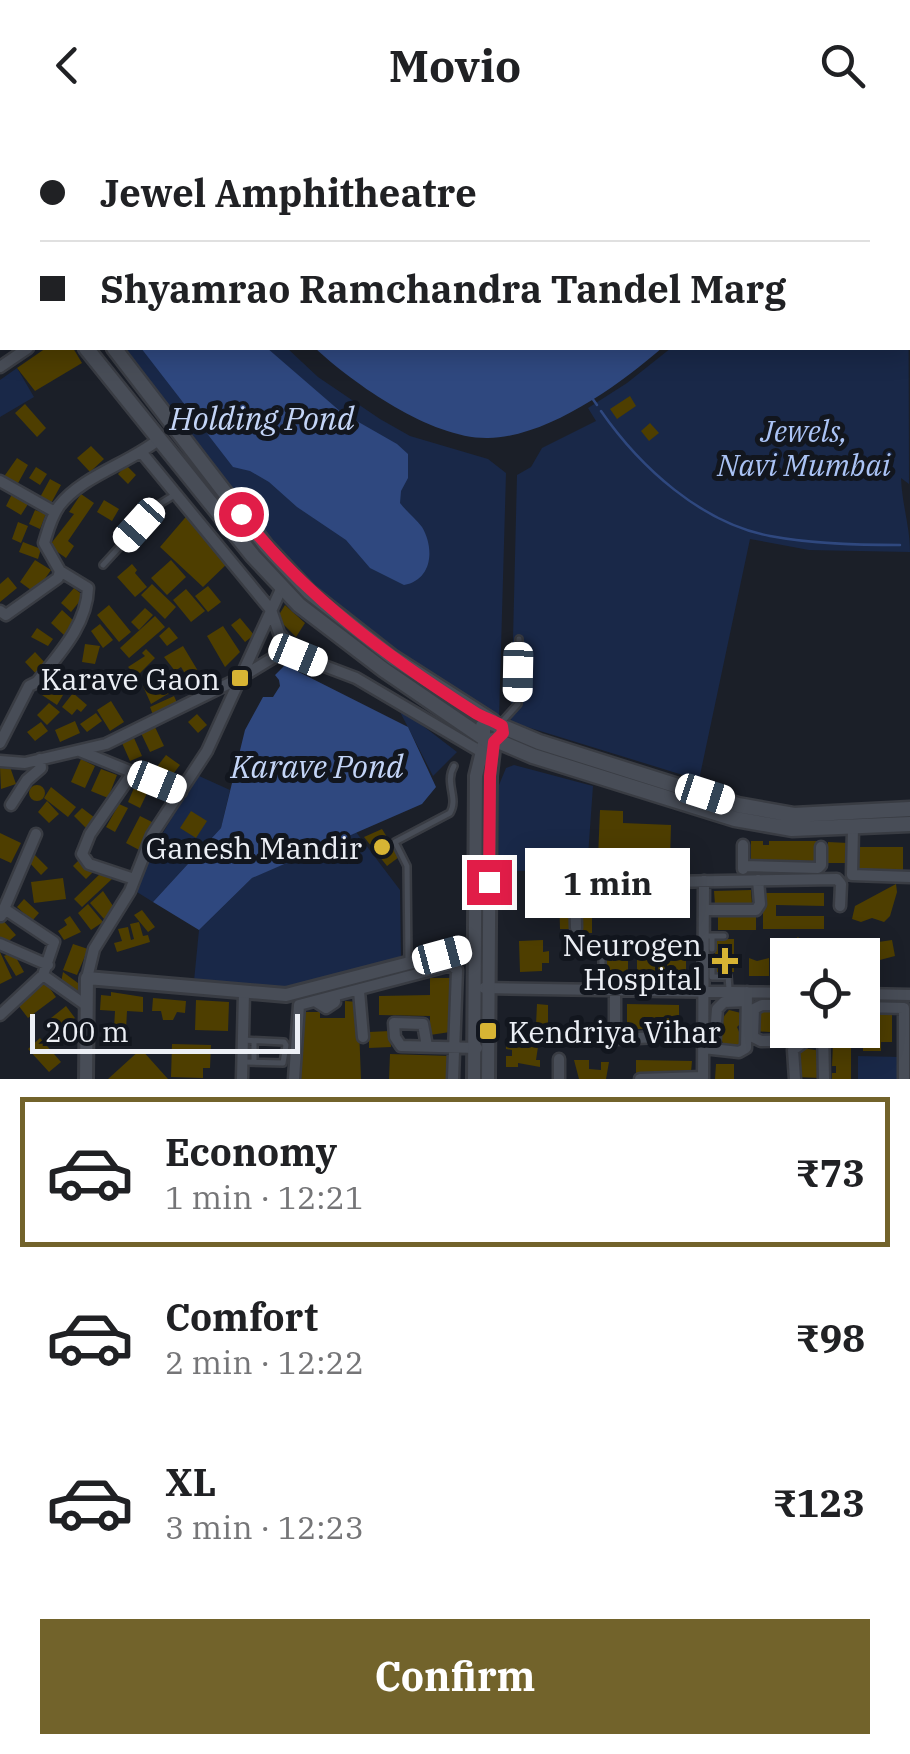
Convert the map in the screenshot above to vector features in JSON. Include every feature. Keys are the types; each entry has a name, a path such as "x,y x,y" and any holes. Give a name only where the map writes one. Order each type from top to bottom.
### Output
{"main road":[{"path":"88,350 299,605 489,745 735,819 792,829 910,824"},
{"path":"116,350 266,546 309,592 478,715 538,742 738,805 794,814 910,809"},
{"path":"155,436 168,419"},
{"path":"489,745 483,726 498,724"}],"street":[{"path":"0,368 25,350"},
{"path":"0,743 28,686 37,682 72,636 88,604 88,588 60,571 44,542 55,512 77,490 142,453 155,436"},
{"path":"142,453 271,610 279,633 298,655 489,745"},
{"path":"0,481 55,512"},
{"path":"0,611 6,615 58,578 60,571"},
{"path":"86,1079 87,978 94,950 126,900 152,835 206,751 282,587"},
{"path":"0,761 25,763 106,744 276,656 298,655"},
{"path":"482,988 475,946 476,776 489,745"},
{"path":"474,1079 481,1048 489,745"},
{"path":"79,750 181,792"},
{"path":"11,805 27,780 41,768 40,759"},
{"path":"133,772 90,834 82,854 89,864 134,879"},
{"path":"853,828 852,876 910,876"},
{"path":"0,1015 45,970 54,942 3,912 36,834"},
{"path":"742,846 742,880"},
{"path":"818,874 820,847"},
{"path":"742,866 837,879 841,884 840,906"},
{"path":"556,884 758,880 818,874"},
{"path":"712,914 756,910 760,904 758,880"},
{"path":"640,1079 703,1078 712,914 704,881"},
{"path":"575,883 576,928"},
{"path":"0,944 45,970 86,1006"},
{"path":"87,978 286,995 475,946"},
{"path":"294,1079 298,1007 455,966 454,1079"},
{"path":"482,988 729,992 748,997"},
{"path":"359,990 363,1038"},
{"path":"616,990 615,1039 707,1044 739,1052 746,1048 748,997"},
{"path":"242,1079 249,1041 244,992"},
{"path":"880,994 910,995"},
{"path":"707,1044 717,1009 732,1000 770,995"},
{"path":"770,1006 754,1009 753,1037 770,1041"},
{"path":"880,1007 904,1008 904,1079"},
{"path":"427,1046 481,1048"},
{"path":"481,1048 488,1079"},
{"path":"794,1079 793,1050 796,1048"},
{"path":"823,1048 824,1079"},
{"path":"559,1059 560,1079"}],"lane":[{"path":"102,565 158,505 176,494"},
{"path":"498,724 518,704 519,640"},
{"path":"408,963 406,861 396,842 450,813 454,801 449,781 454,766"},
{"path":"712,948 708,936 724,936"},
{"path":"602,946 602,990"},
{"path":"708,992 712,963"},
{"path":"712,977 726,977 729,992"},
{"path":"248,1062 283,1063 286,1045 249,1041"}],"green space":[{"path":"127,350 289,350 318,377 380,419 410,436 488,459 506,473 499,719 395,648 313,585 271,539"},
{"name":"Jewels, Navi Mumbai","path":"668,350 909,350 909,484 901,478 910,552 809,550 750,539 699,780 511,722 517,475 531,467 542,448 596,421 588,408"},
{"path":"17,368 34,397 0,417 0,380"},
{"path":"397,706 457,752 433,776"},
{"path":"514,765 593,786 587,870 498,871 499,785 506,768"},
{"path":"199,776 230,790 221,828 153,902 137,892 142,876"},
{"path":"356,832 400,890 401,959 287,988 194,981 199,930 252,878"},
{"path":"858,1056 900,1057 900,1079 858,1079"}],"water":[{"name":"Holding Pond","path":"143,350 269,350 341,412 397,444 408,454 408,478 400,503 426,536 429,554 425,570 404,585 370,568 346,540 297,507 269,482 233,467"},
{"path":"317,350 660,350 625,378 558,419 534,429 488,438 443,430 419,420 351,378"},
{"name":"Karave Pond","path":"285,665 408,727 436,787 422,804 252,878 199,930 153,902 221,828 245,730 263,697 273,697 280,686 275,675"}],"building":[{"path":"43,350 74,350 82,363 35,391 17,368"},
{"path":"630,396 636,406 617,419 610,409"},
{"path":"25,404 46,428 37,437 15,413"},
{"path":"650,423 659,433 649,441 641,431"},
{"path":"91,446 104,459 90,472 77,458"},
{"path":"17,458 28,465 16,487 3,478"},
{"path":"126,465 136,475 128,484 118,474"},
{"path":"36,467 47,474 40,485 29,478"},
{"path":"50,479 61,485 49,507 38,501"},
{"path":"12,494 28,504 21,515 6,506"},
{"path":"81,494 94,503 68,541 74,546 66,558 49,546 74,514 69,512"},
{"path":"104,500 119,509 112,521 97,512"},
{"path":"35,510 46,514 40,529 29,524"},
{"path":"190,512 230,561 203,587 160,547"},
{"path":"18,522 28,526 21,543 12,539"},
{"path":"23,542 41,549 38,559 19,552"},
{"path":"35,560 51,570 35,593 20,582"},
{"path":"171,560 186,577 167,595 151,578"},
{"path":"132,564 147,587 135,597 117,577"},
{"path":"8,577 17,588 0,602 0,584"},
{"path":"152,584 176,607 165,619 141,595"},
{"path":"208,586 221,602 208,612 195,596"},
{"path":"74,588 84,596 71,612 61,603"},
{"path":"186,589 205,611 191,622 173,600"},
{"path":"109,605 131,632 119,642 97,615"},
{"path":"285,605 305,623 296,637 277,618"},
{"path":"145,608 153,615 139,630 131,622"},
{"path":"62,610 75,622 64,635 51,623"},
{"path":"155,616 165,627 129,658 120,648"},
{"path":"240,618 254,635 245,642 231,625"},
{"path":"100,624 113,640 103,648 91,631"},
{"path":"223,626 240,652 225,667 207,636"},
{"path":"169,627 178,638 167,646 159,636"},
{"path":"37,628 53,639 48,646 31,637"},
{"path":"85,644 100,646 95,664 82,662"},
{"path":"183,646 207,686 196,692 181,667 175,671 164,657"},
{"path":"146,649 155,658 137,676 128,667 145,656 142,653"},
{"path":"35,652 48,666 38,676 25,662"},
{"path":"172,675 178,688 151,704 143,686"},
{"path":"46,683 63,695 57,705 39,693"},
{"path":"73,693 87,705 72,715 62,707"},
{"path":"174,696 178,705 153,715 150,707"},
{"path":"111,701 124,722 110,731 97,710"},
{"path":"49,703 60,712 47,725 37,715"},
{"path":"96,713 102,721 87,732 80,724"},
{"path":"197,714 207,725 198,733 188,722"},
{"path":"75,721 80,733 60,742 55,730"},
{"path":"41,722 48,731 35,741 27,732"},
{"path":"155,727 164,746 150,752 141,733"},
{"path":"134,738 142,756 130,761 122,743"},
{"path":"166,755 180,765 170,778 156,768"},
{"path":"81,759 95,766 85,788 71,782"},
{"path":"9,764 16,784 1,789 0,767"},
{"path":"101,769 117,775 108,798 91,791"},
{"path":"137,781 150,787 140,808 128,802"},
{"path":"37,785 45,793 37,801 29,793"},
{"path":"51,787 76,807 68,817 44,798"},
{"path":"47,801 59,814 49,823 38,812"},
{"path":"119,804 128,808 115,832 106,827"},
{"path":"82,808 99,821 89,831 74,816"},
{"path":"600,810 623,811 623,823 671,825 670,861 598,858"},
{"path":"191,811 207,821 196,838 180,828"},
{"path":"140,816 154,823 141,851 126,843"},
{"name":"Ganesh Mandir","path":"382,829 399,857 387,866 364,837"},
{"path":"0,833 21,843 11,863 0,858"},
{"path":"751,841 769,845 769,841 817,841 817,862 751,861"},
{"path":"828,842 848,843 848,863 827,863"},
{"path":"855,847 903,847 903,870 855,870"},
{"path":"35,855 48,868 41,875 28,861"},
{"path":"81,858 93,872 86,879 73,866"},
{"path":"104,870 112,879 82,907 74,899"},
{"path":"63,878 66,899 34,903 31,882"},
{"path":"896,884 890,916 884,922 852,919 855,906"},
{"path":"577,887 592,887 592,933 578,933"},
{"path":"559,890 574,890 574,929 560,929"},
{"path":"751,890 752,904 715,904 714,891"},
{"path":"103,891 115,909 104,919 90,903"},
{"path":"763,893 824,893 824,906 776,905 776,916 824,916 824,929 763,929"},
{"path":"24,899 39,913 32,921 17,907"},
{"path":"619,900 654,900 653,915 619,915"},
{"path":"88,904 103,922 91,930 78,913"},
{"path":"142,910 155,927 148,932 134,915"},
{"path":"70,916 81,932 64,940 58,931 67,925 64,920"},
{"path":"718,916 756,917 756,930 718,930"},
{"path":"0,917 16,935 4,945 0,941"},
{"path":"139,922 143,936 148,935 150,942 117,952 114,943 122,941 118,929 128,927 131,940 134,939 130,924"},
{"path":"604,937 631,937 631,957 605,957 608,944"},
{"path":"715,939 734,939 734,972 715,972"},
{"path":"543,940 543,952 549,951 549,963 542,963 542,971 520,972 519,941"},
{"path":"892,940 895,956 880,960 880,942"},
{"path":"665,942 686,942 686,976 637,976 637,955 649,955 649,961 675,961 675,953 665,952"},
{"path":"73,944 88,949 77,975 63,970"},
{"path":"0,952 12,978 0,984"},
{"path":"13,952 24,972 16,976 4,956"},
{"path":"749,958 769,958 769,976 749,976"},
{"path":"604,960 628,960 628,976 604,976"},
{"path":"63,972 82,986 79,999 60,988"},
{"path":"430,978 456,978 450,1032 430,1035 430,1016 379,1015 379,996 430,995"},
{"path":"44,980 56,997 28,1018 15,1001"},
{"path":"111,992 143,997 143,1012 127,1011 126,1030 114,1029 115,1011 100,1010 101,995 111,996"},
{"path":"153,998 186,1001 185,1013 177,1012 173,1020 163,1020 161,1011 152,1011"},
{"path":"196,1000 229,1002 228,1031 195,1030"},
{"path":"345,1001 358,1002 361,1079 301,1079 301,1012 320,1012 320,1018 345,1018"},
{"path":"537,1004 548,1005 548,1025 536,1025"},
{"path":"627,1004 679,1005 679,1029 627,1029"},
{"path":"66,1006 75,1018 63,1027 51,1018"},
{"path":"729,1010 741,1013 742,1022 737,1027 743,1041 734,1048 724,1046 720,1036 724,1024 721,1020"},
{"path":"759,1010 770,1011 770,1032 755,1031"},
{"path":"880,1015 892,1015 892,1042 881,1042 881,1051 863,1051 880,1048"},
{"path":"390,1031 391,1047 369,1048 369,1032"},
{"path":"40,1038 61,1062 49,1072 28,1049"},
{"path":"530,1040 539,1040 536,1060 540,1060 540,1067 518,1063 518,1067 506,1067 506,1056 512,1056 512,1050 506,1049 506,1041 522,1041 523,1046 530,1046"},
{"path":"172,1044 211,1045 210,1068 203,1068 203,1078 171,1077"},
{"path":"833,1048 851,1048 851,1079 832,1079 836,1066 832,1066"},
{"path":"141,1049 168,1079 108,1079"},
{"path":"795,1051 821,1051 821,1078 795,1077"},
{"path":"390,1054 450,1056 450,1079 389,1079"},
{"path":"574,1060 589,1060 589,1069 601,1070 601,1062 609,1062 606,1079 579,1079"},
{"path":"636,1060 692,1061 691,1072 636,1073"},
{"path":"716,1064 734,1064 734,1079 715,1079"}],"waterway":[{"path":"592,398 597,405"},
{"path":"601,411 653,472 696,506 720,519 786,539 900,545"}],"place":[{"name":"Karave Gaon","path":"240,678"},
{"name":"Ganesh Mandir","path":"382,847"},
{"name":"Neurogen Hospital","path":"725,961"},
{"name":"Kendriya Vihar","path":"488,1031"}],"route":[{"path":"241,514 309,592 392,656 478,715 502,726 500,740 494,742 490,776 489,882"}]}
